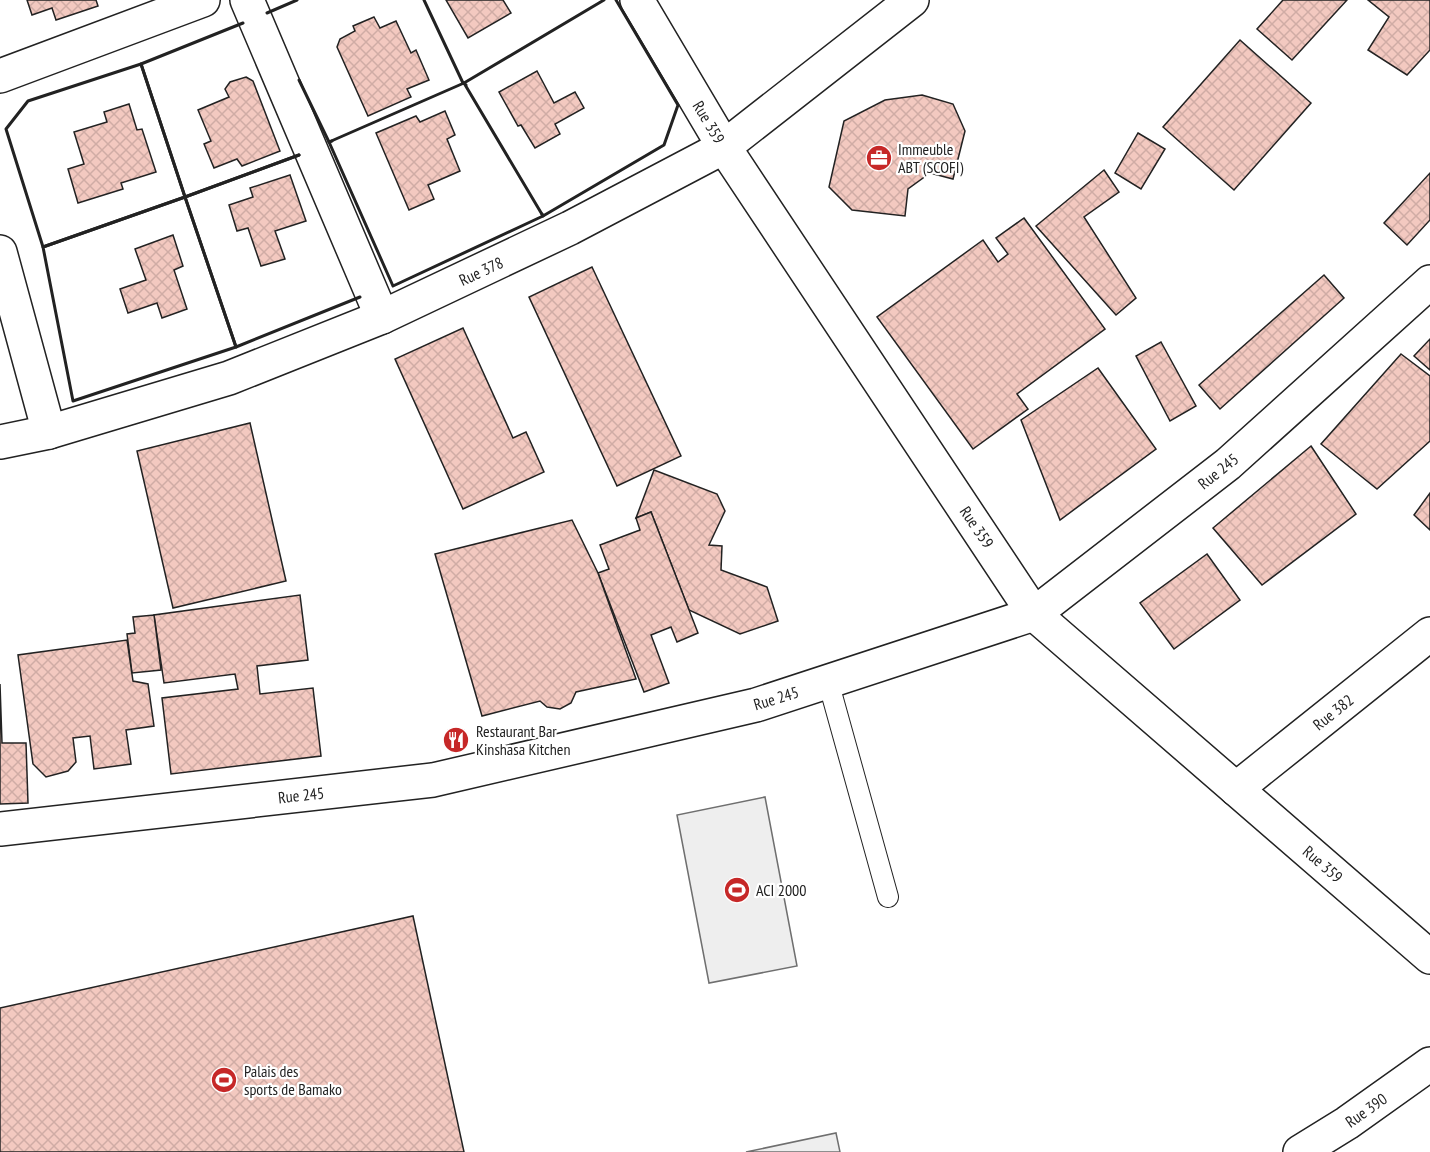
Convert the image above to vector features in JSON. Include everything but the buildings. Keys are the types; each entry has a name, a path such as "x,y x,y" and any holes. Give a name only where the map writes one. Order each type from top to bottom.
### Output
{"street":[{"path":"0,76 203,0"},
{"path":"247,0 382,317"},
{"name":"Rue 359","path":"637,0 724,147 1034,614 1430,957"},
{"name":"Rue 378","path":"0,442 49,432 229,378 382,317 570,228 724,147 912,0"},
{"path":"0,252 49,432"},
{"name":"Rue 245","path":"0,829 433,780 756,705 1034,614 1228,464 1430,282"},
{"name":"Rue 382","path":"1236,789 1430,634"},
{"name":"Rue 390","path":"1300,1152 1347,1123 1430,1064"}],"lane":[{"path":"828,681 888,897"}],"shaded area":[{"name":"ACI 2000","path":"765,797 797,966 709,983 677,815"},
{"path":"836,1133 840,1152 746,1152"}],"wall":[{"path":"267,13 297,0"},
{"path":"424,0 463,83"},
{"path":"466,85 464,83 604,0"},
{"path":"542,214 543,216 664,145 678,105 616,0"},
{"path":"243,23 141,64 185,197 299,155"},
{"path":"141,64 185,197 43,247 6,129 28,101 141,64"},
{"path":"299,80 329,142 332,141"},
{"path":"464,83 543,216 393,286 329,142 464,83"},
{"path":"299,155 185,197 236,347 360,297"},
{"path":"185,197 236,347 73,401 43,247 185,197"}],"place":[{"name":"Immeuble ABT (SCOFI)","path":"879,158"},
{"name":"Restaurant Bar Kinshasa Kitchen","path":"456,740"},
{"name":"ACI 2000","path":"737,890"},
{"name":"Palais des sports de Bamako","path":"224,1080"}]}
